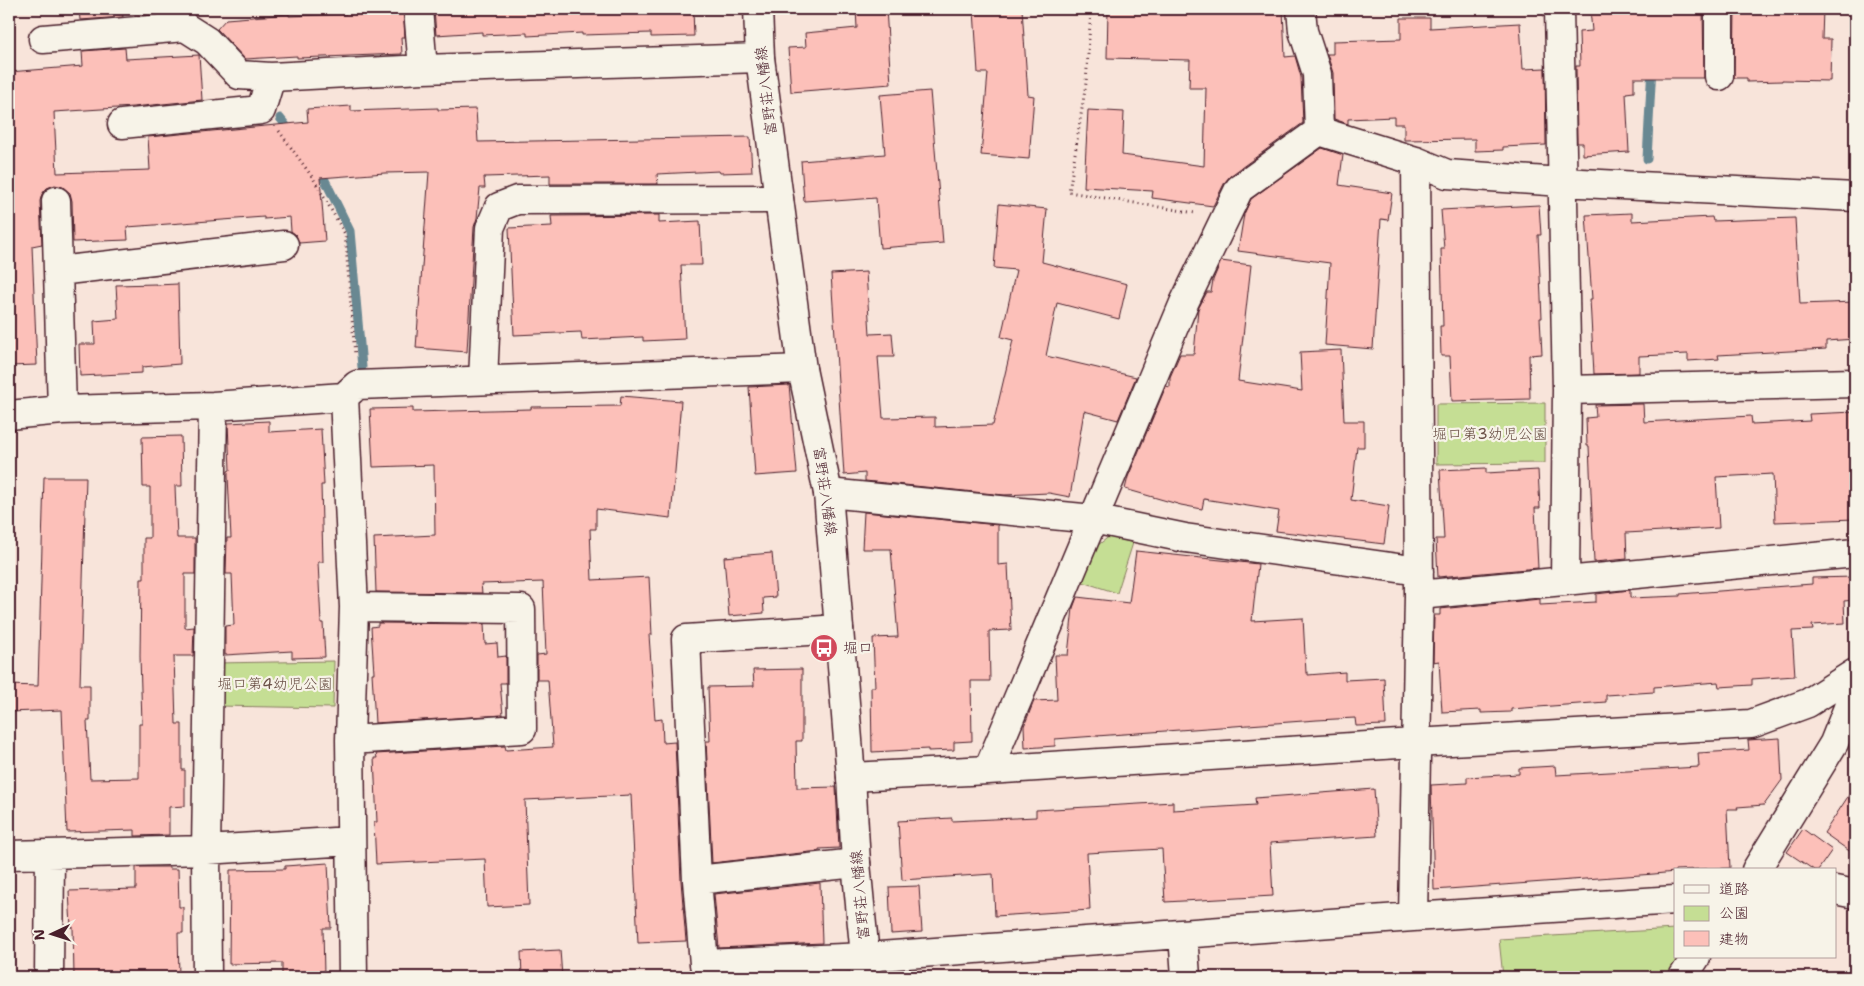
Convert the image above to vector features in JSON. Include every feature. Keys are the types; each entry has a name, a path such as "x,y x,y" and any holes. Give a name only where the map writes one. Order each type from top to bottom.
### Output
{"street":[{"path":"418,9 423,69"},
{"name":"富野荘八幡線","path":"758,9 760,58 802,368 828,492 840,629 856,863 866,967"},
{"path":"1301,9 1303,31 1317,74 1319,130"},
{"path":"1559,9 1567,390 1565,581"},
{"path":"1719,76 1720,9"},
{"path":"43,39 178,18 207,41 239,75 270,77 423,69 760,58"},
{"path":"122,124 261,110 270,77"},
{"path":"988,770 1184,303 1239,189 1319,130"},
{"path":"1319,130 1416,161 1447,174 1562,182 1855,197"},
{"path":"1413,917 1419,583 1416,161"},
{"path":"483,380 490,228 500,207 517,200 779,199"},
{"path":"56,201 62,410"},
{"path":"58,271 284,245"},
{"path":"9,415 62,410 213,406 351,391 483,380 802,368"},
{"path":"1567,390 1855,383"},
{"path":"351,391 354,607 350,740 350,841 353,977"},
{"path":"207,977 206,850 213,406"},
{"path":"828,492 1093,519 1419,583 1565,581 1855,553"},
{"path":"350,740 522,729 521,609 354,607"},
{"path":"840,629 686,639 696,880 704,964 866,967 1183,934 1674,900"},
{"path":"851,777 1752,724 1808,703 1855,673"},
{"path":"1757,868 1834,743 1855,690"},
{"path":"9,855 206,850 350,841"},
{"path":"49,977 50,854"},
{"path":"696,880 856,863"},
{"path":"1836,890 1855,894"},
{"path":"1183,934 1186,977"},
{"path":"1684,977 1695,958"}],"path":[{"path":"1091,9 1086,83 1069,192 1225,218"},
{"path":"261,110 280,132 313,178 345,234 351,391"}],"green space":[{"name":"堀口第3幼児公園","path":"1545,403 1545,463 1436,464 1436,404"},
{"path":"1110,536 1133,543 1117,593 1083,582 1094,548"},
{"name":"堀口第4幼児公園","path":"334,661 333,708 217,706 216,663"},
{"path":"1674,929 1674,958 1682,958 1669,977 1503,977 1499,939"}],"building":[{"path":"79,9 122,9 123,17 80,20"},
{"path":"403,9 405,37 401,37 402,54 245,59 217,29 226,19 289,14 289,16 346,14 346,11"},
{"path":"434,9 693,9 694,36 651,37 651,33 582,35 582,33 527,36 527,33 482,35 482,32 436,35"},
{"path":"856,9 886,9 891,84 791,92 788,48 806,47 805,33 857,28"},
{"path":"1022,9 1028,95 1034,96 1029,159 981,155 988,73 978,73 974,10"},
{"path":"1108,9 1283,9 1285,57 1295,56 1301,77 1303,123 1230,176 1213,206 1152,198 1153,191 1084,187 1088,110 1124,112 1122,155 1204,166 1206,88 1189,88 1190,60 1107,58"},
{"path":"1590,9 1703,9 1704,78 1634,78 1634,92 1626,93 1629,152 1583,155 1583,143 1577,143 1576,66 1580,66 1579,32 1592,31"},
{"path":"1735,9 1823,9 1822,39 1831,39 1830,81 1782,80 1747,82 1747,78 1734,78"},
{"path":"1401,18 1430,18 1430,28 1520,23 1523,69 1545,68 1546,145 1503,147 1503,150 1475,151 1475,139 1404,140 1404,124 1394,124 1394,117 1348,119 1348,124 1334,119 1333,73 1327,54 1333,54 1333,41 1401,39"},
{"path":"125,48 126,59 199,55 202,100 54,112 57,173 150,170 148,137 308,122 307,109 351,106 351,111 438,108 438,110 476,109 478,142 750,137 752,172 720,173 719,171 657,174 658,184 550,184 550,175 484,177 485,188 480,188 477,218 474,227 467,352 416,348 429,172 320,178 325,241 299,243 296,235 291,231 290,217 264,219 264,217 127,227 128,240 73,242 72,201 70,193 63,187 55,185 47,188 42,194 40,201 42,244 32,246 37,365 9,366 9,72 83,66 82,51"},
{"path":"930,91 943,243 880,248 876,198 804,201 801,161 885,154 880,95"},
{"path":"1322,148 1343,155 1339,185 1392,193 1388,220 1381,219 1373,349 1325,345 1330,263 1238,251 1244,214 1251,199"},
{"path":"999,204 1047,209 1042,262 1127,284 1119,319 1057,303 1046,356 1136,377 1118,420 1084,411 1070,497 1049,493 1004,495 865,481 865,473 844,475 831,274 866,272 870,334 892,333 894,357 878,357 883,418 935,417 935,427 993,425 1013,340 1001,337 1016,270 994,268"},
{"path":"1539,205 1541,235 1538,235 1542,354 1529,355 1530,399 1452,401 1450,356 1441,356 1440,326 1443,326 1441,249 1444,249 1441,210"},
{"path":"1632,213 1632,221 1712,217 1713,221 1795,218 1800,304 1855,302 1855,339 1826,341 1826,349 1718,355 1719,359 1688,361 1688,354 1639,356 1639,373 1594,374 1590,299 1592,299 1586,215"},
{"path":"659,215 659,223 700,221 702,265 681,265 685,339 643,341 643,337 582,340 581,332 514,335 509,228 552,226 551,216"},
{"path":"1221,261 1251,265 1238,381 1302,391 1300,352 1341,350 1344,421 1364,421 1364,447 1357,447 1351,500 1389,506 1384,544 1276,531 1279,511 1204,499 1202,509 1125,489 1128,477 1166,386 1170,387 1170,377 1180,354 1194,354 1198,309 1207,292 1211,292 1213,280"},
{"path":"178,284 180,364 142,367 142,373 80,376 79,344 95,344 94,321 118,319 116,285"},
{"path":"789,385 797,473 755,476 749,387"},
{"path":"621,396 681,401 671,518 596,509 596,529 590,529 592,580 649,577 652,635 649,635 655,720 662,719 663,743 675,742 681,881 686,941 638,943 631,795 525,800 529,905 487,907 485,859 376,864 374,822 377,822 374,758 377,758 376,754 505,746 506,750 553,747 548,680 537,680 537,655 546,654 543,582 481,584 482,593 376,592 374,538 435,535 434,465 373,467 370,409 413,408 413,412 531,409 531,407 620,406"},
{"path":"1643,404 1644,422 1751,416 1752,424 1810,421 1809,414 1855,412 1855,519 1775,522 1773,474 1716,477 1719,528 1626,533 1627,559 1594,562 1586,418 1596,417 1595,405"},
{"path":"269,421 269,432 321,429 324,485 321,485 323,562 318,562 325,657 292,658 292,651 225,655 225,626 234,625 232,574 226,574 227,538 231,538 228,423"},
{"path":"181,436 182,486 175,486 177,538 195,538 195,574 185,574 185,628 194,627 193,656 174,656 176,724 182,724 182,770 185,770 185,806 169,807 169,835 135,836 135,830 67,832 62,710 9,712 9,685 38,686 44,477 86,477 80,685 90,685 90,721 87,721 90,779 139,778 139,724 142,724 140,656 141,579 144,579 144,538 150,538 150,487 143,487 142,437"},
{"path":"1486,468 1486,473 1538,470 1540,508 1535,508 1538,568 1438,577 1436,539 1444,539 1440,470"},
{"path":"864,512 998,525 998,565 1008,564 1011,630 989,631 990,681 971,681 972,741 954,742 954,750 928,751 928,749 872,752 871,687 875,687 873,638 898,637 891,549 862,549"},
{"path":"1136,551 1258,564 1252,621 1303,618 1306,673 1308,672 1308,675 1345,672 1345,680 1384,678 1386,725 1356,726 1355,718 1317,720 1055,739 1055,746 1025,748 1024,726 1034,701 1057,700 1055,655 1068,655 1073,608 1077,597 1129,603"},
{"path":"772,553 776,597 763,598 764,613 729,616 724,557"},
{"path":"1855,577 1855,600 1844,601 1845,623 1812,625 1813,630 1792,631 1795,676 1752,679 1752,685 1719,687 1718,682 1654,687 1654,692 1606,695 1606,702 1511,709 1511,712 1481,713 1481,710 1442,712 1439,661 1433,662 1434,615 1440,615 1440,609 1540,599 1540,605 1596,602 1596,594 1630,590 1630,598 1680,596 1680,594 1812,584 1812,578"},
{"path":"378,623 484,624 485,644 497,643 498,657 506,656 506,683 500,683 503,715 375,723 371,627 378,626"},
{"path":"802,669 802,741 796,741 797,788 836,787 839,848 712,863 706,741 710,741 708,687 754,686 753,670"},
{"path":"1780,738 1782,780 1764,805 1727,809 1730,868 1674,868 1674,872 1654,874 1434,890 1431,785 1467,783 1467,777 1519,774 1519,768 1555,766 1556,775 1699,767 1698,753 1749,750 1748,740"},
{"path":"1855,786 1855,855 1824,833"},
{"path":"1374,789 1377,836 1270,843 1273,896 1165,902 1162,849 1087,853 1090,910 995,916 993,874 902,880 898,821 952,818 952,821 1036,817 1036,810 1173,802 1173,810 1256,805 1255,798"},
{"path":"1803,829 1832,850 1819,868 1811,868 1787,852"},
{"path":"328,863 331,928 323,928 324,975 282,976 282,963 229,964 230,870 285,869 285,866"},
{"path":"136,867 169,867 169,869 178,869 179,907 183,907 183,933 178,933 179,977 74,977 73,927 71,927 69,891 136,889"},
{"path":"820,883 822,943 719,948 714,894"},
{"path":"919,886 922,932 891,934 889,887"},
{"path":"560,950 562,977 522,977 521,952"}],"waterway":[{"path":"1647,159 1652,66"},
{"path":"280,118 292,133"},
{"path":"318,168 350,231 362,367"}],"place":[{"name":"堀口","path":"824,648"}]}
